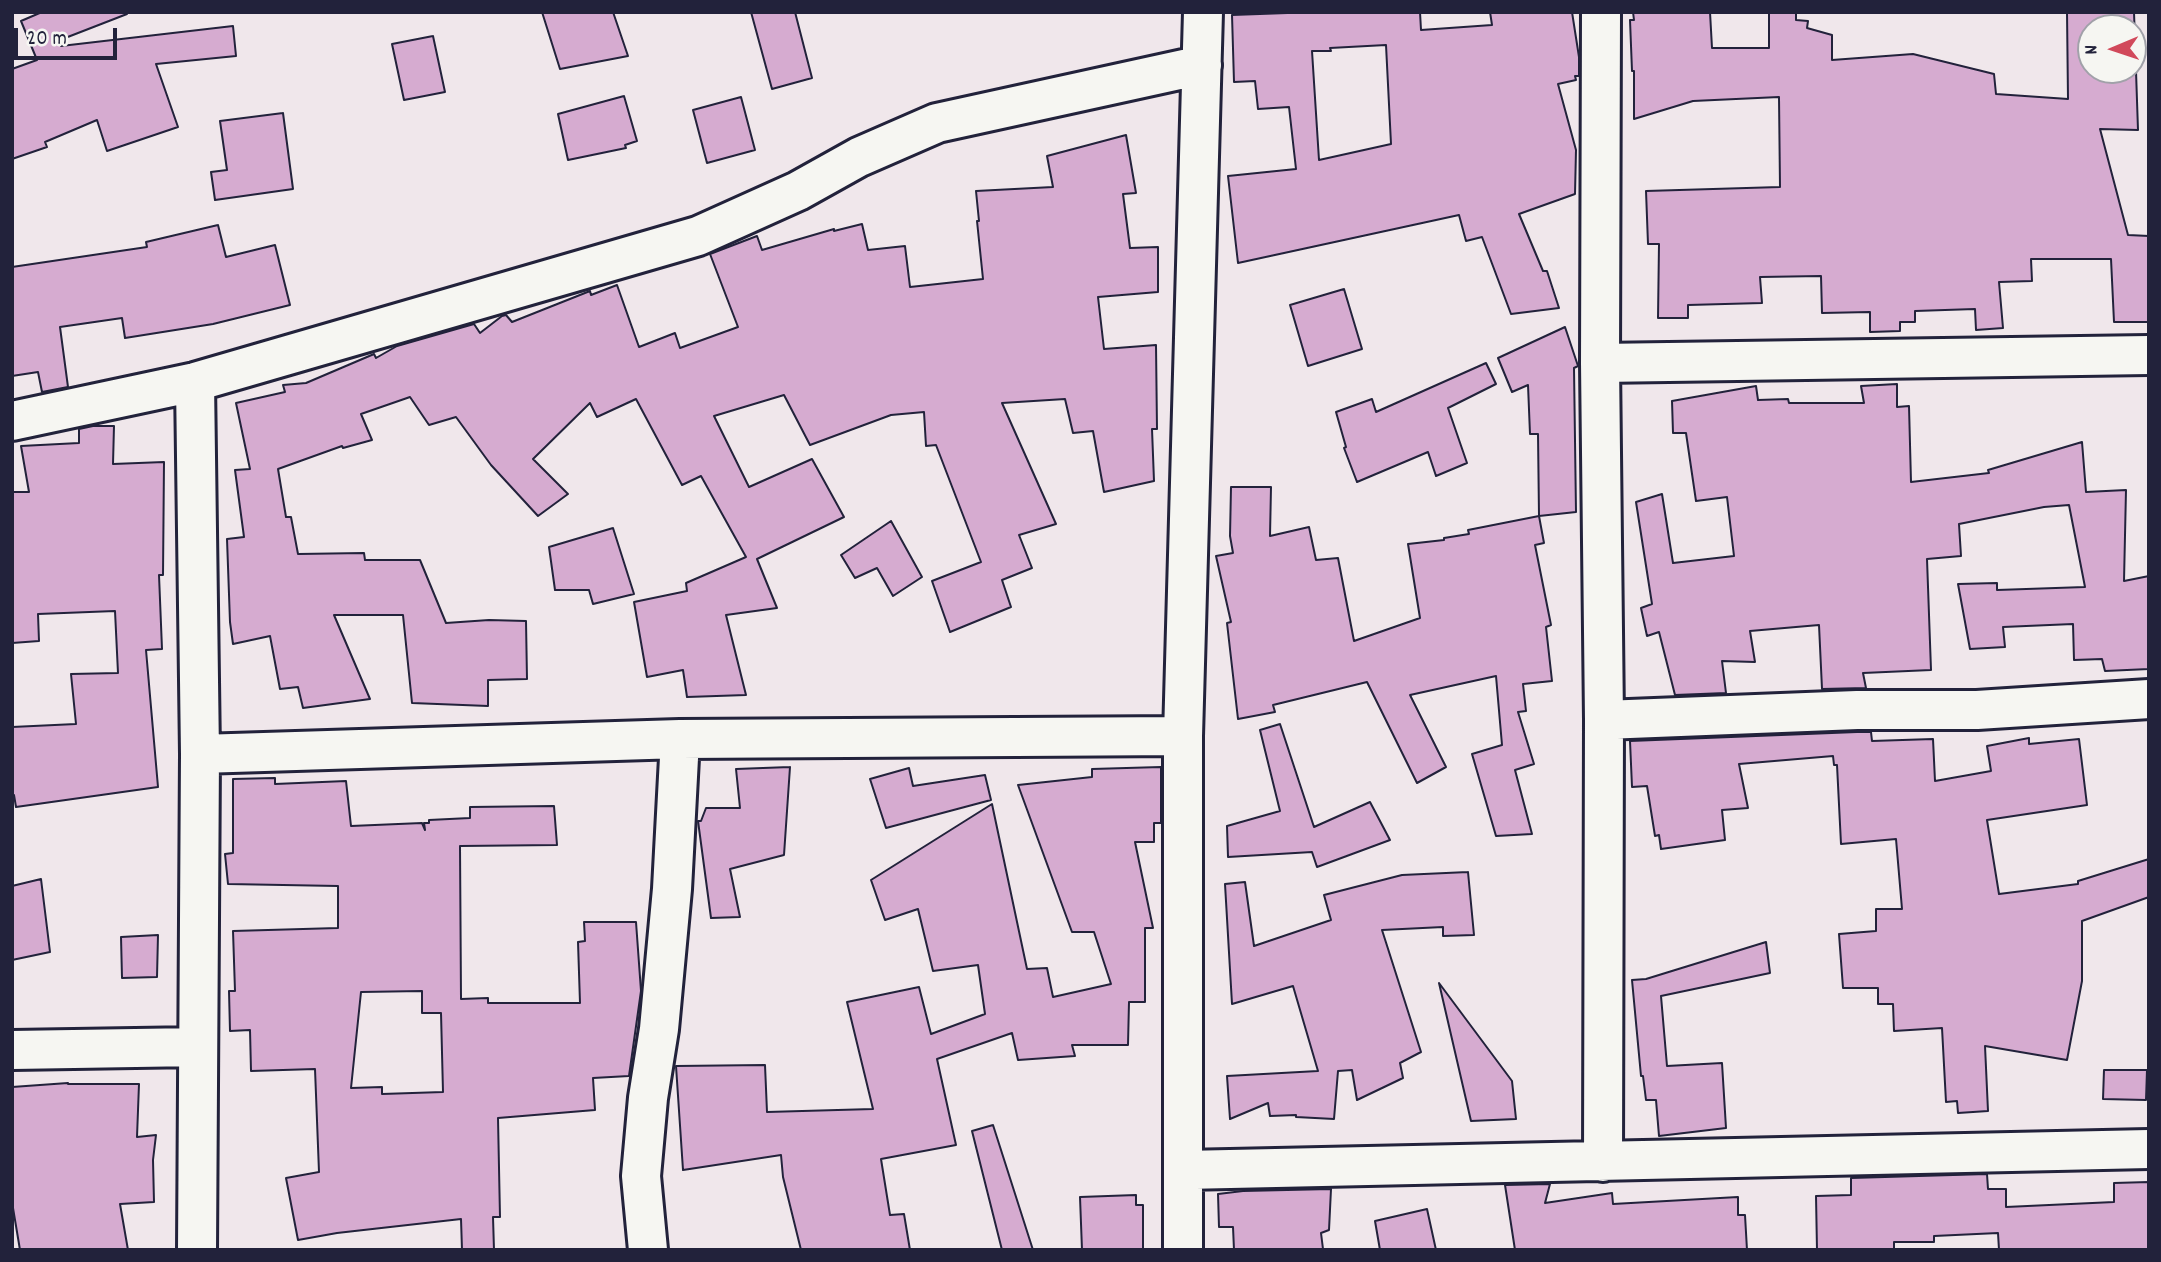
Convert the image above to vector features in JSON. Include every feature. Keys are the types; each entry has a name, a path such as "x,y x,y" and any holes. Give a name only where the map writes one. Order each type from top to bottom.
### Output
{"street":[{"path":"1183,1250 1183,736 1203,12"},
{"path":"1601,12 1603,1162"},
{"path":"12,421 195,382 698,236 798,191 859,157 937,123 1202,65"},
{"path":"1600,363 2149,355"},
{"path":"195,382 200,754 197,1250"},
{"path":"1604,720 1857,710 1977,710 2149,699"},
{"path":"200,754 680,739 1183,736"},
{"path":"648,1250 640,1176 659,1029 672,889 680,739"},
{"path":"12,1050 197,1047"},
{"path":"1184,1170 2149,1149"}],"building":[{"path":"42,12 127,12 60,40 61,46 233,26 236,56 156,64 178,127 107,151 97,120 45,142 47,147 12,159 12,69 37,60 21,21"},
{"path":"542,12 613,12 628,56 560,69"},
{"path":"751,12 795,12 812,78 772,89"},
{"path":"1420,12 1421,30 1492,25 1490,12 1572,12 1579,76 1575,76 1576,80 1558,84 1576,150 1575,194 1519,214 1543,271 1547,271 1559,308 1511,314 1482,237 1466,241 1459,215 1238,263 1228,176 1296,169 1289,107 1258,109 1255,81 1234,82 1232,15","holes":["1386,45 1391,144 1319,160 1312,51"]},
{"path":"1633,12 1710,12 1712,48 1769,48 1769,12 1796,12 1796,20 1808,21 1807,28 1832,35 1832,60 1913,54 1994,74 1996,94 2068,99 2067,12 2134,12 2077,14 2077,84 2136,84 2138,130 2100,129 2128,235 2149,236 2149,322 2114,322 2111,259 2031,259 2032,281 1999,282 2003,328 1976,330 1975,309 1915,311 1915,322 1900,322 1900,331 1870,332 1870,312 1822,313 1821,276 1760,277 1762,303 1688,305 1688,318 1658,318 1659,244 1648,244 1646,191 1780,187 1779,97 1693,101 1634,119 1630,20 1634,20"},
{"path":"433,36 445,92 404,100 392,44"},
{"path":"624,96 637,141 625,145 626,148 568,160 558,114"},
{"path":"741,97 755,150 707,163 693,110"},
{"path":"283,113 293,189 215,200 211,172 227,170 220,121"},
{"path":"1126,135 1136,193 1123,194 1130,248 1158,247 1158,292 1098,297 1104,349 1156,345 1157,429 1152,429 1154,481 1104,492 1093,431 1073,433 1065,399 1002,403 1056,524 1019,535 1032,568 1002,580 1011,607 950,632 932,581 981,562 936,445 926,446 924,412 891,415 810,445 784,395 714,416 749,487 812,459 844,517 757,559 777,608 726,615 746,695 687,697 683,670 647,677 634,602 687,591 686,583 746,557 701,476 682,485 636,399 597,417 590,403 533,459 568,494 538,516 491,465 456,417 429,425 410,397 361,414 372,440 343,448 342,446 278,469 286,517 291,517 298,554 364,553 365,560 420,560 446,623 526,621 527,679 488,680 488,706 412,703 403,615 334,615 370,699 303,708 298,687 280,689 270,636 233,644 227,539 244,537 235,470 250,469 236,403 285,392 283,385 306,383 374,354 376,358 397,346 474,324 480,333 502,316 506,315 512,322 590,291 591,295 617,285 639,347 675,333 680,348 738,327 710,254 757,236 762,250 834,229 862,224 868,250 905,246 910,287 983,279 976,191 1053,187 1047,156"},
{"path":"218,225 226,257 275,245 290,305 213,324 125,338 122,318 60,327 68,387 42,392 38,372 12,376 12,267 147,247 146,242"},
{"path":"1344,289 1362,349 1308,366 1290,305"},
{"path":"1565,327 1578,366 1574,368 1576,512 1539,516 1538,434 1530,434 1528,385 1512,392 1498,358"},
{"path":"1486,363 1496,384 1448,408 1467,463 1436,476 1428,452 1357,482 1344,448 1346,447 1336,412 1372,399 1376,412"},
{"path":"1897,384 1897,407 1909,406 1911,482 1989,473 1988,470 2082,442 2086,492 2126,490 2124,581 2149,576 2149,669 2105,671 2102,659 2074,660 2073,624 2003,627 2005,647 1970,649 1958,584 1997,583 1997,590 2085,587 2069,505 2044,507 1959,524 1961,556 1927,559 1931,670 1863,673 1866,688 1822,689 1819,625 1750,631 1755,662 1722,661 1726,693 1675,695 1659,632 1647,636 1641,608 1652,604 1636,502 1662,494 1673,563 1734,556 1727,497 1696,501 1686,433 1673,433 1672,401 1756,386 1758,400 1788,399 1789,403 1864,403 1861,386"},
{"path":"114,426 113,464 164,462 163,575 159,575 162,649 146,650 158,787 16,807 12,795 12,727 76,724 71,674 118,673 115,611 38,614 39,641 12,643 12,492 29,492 21,446 79,443 79,429"},
{"path":"1231,487 1271,487 1270,536 1309,527 1316,560 1338,558 1354,641 1420,618 1408,544 1444,540 1469,534 1468,530 1539,516 1544,543 1535,545 1551,625 1546,627 1552,681 1523,684 1526,711 1518,712 1534,764 1515,770 1532,834 1496,836 1472,754 1502,745 1496,676 1410,695 1446,767 1417,783 1367,682 1273,705 1275,712 1238,719 1227,623 1231,622 1216,556 1233,553 1230,536"},
{"path":"891,521 922,577 893,596 877,568 855,578 841,555"},
{"path":"613,528 634,594 593,604 589,590 555,590 549,547"},
{"path":"1280,724 1314,827 1370,802 1390,840 1317,867 1312,852 1228,857 1227,826 1280,811 1260,730"},
{"path":"1871,732 1872,741 1933,739 1935,781 1991,771 1987,746 2029,738 2029,744 2079,739 2087,805 1987,820 1999,894 2078,884 2078,881 2149,859 2149,897 2082,921 2082,981 2067,1060 1985,1046 1988,1111 1958,1113 1957,1101 1946,1102 1942,1028 1894,1031 1893,1004 1878,1004 1878,988 1843,988 1839,934 1876,931 1876,909 1902,909 1896,839 1841,844 1837,765 1834,765 1833,756 1739,764 1748,808 1722,810 1725,840 1661,849 1659,835 1655,836 1647,786 1632,787 1630,741"},
{"path":"790,767 784,855 730,869 740,917 711,918 698,821 701,821 706,808 740,808 736,769"},
{"path":"1161,767 1161,823 1154,823 1154,842 1135,842 1153,928 1145,928 1145,1002 1129,1002 1128,1045 1072,1045 1075,1056 1018,1060 1012,1033 937,1059 956,1145 881,1159 890,1215 904,1214 910,1250 801,1250 783,1177 781,1155 683,1170 676,1066 765,1065 767,1112 873,1109 847,1002 919,987 931,1034 985,1014 978,965 933,971 918,909 885,920 871,880 992,804 1027,969 1047,968 1053,997 1111,984 1094,932 1072,932 1018,785 1092,777 1092,769"},
{"path":"909,768 913,786 985,775 991,800 886,828 870,779"},
{"path":"275,778 275,784 346,781 351,826 422,823 425,830 424,823 429,823 429,820 470,818 470,807 554,806 557,845 460,846 461,999 488,998 488,1003 580,1003 578,942 585,941 584,922 636,922 641,991 629,1076 593,1078 595,1110 498,1118 500,1217 493,1217 494,1250 462,1250 461,1219 298,1240 286,1178 319,1172 315,1069 251,1071 250,1030 230,1031 229,991 235,991 233,931 338,928 338,886 228,884 225,854 233,853 233,779","holes":["422,991 422,1013 441,1013 443,1092 382,1094 382,1087 351,1088 361,992"]},
{"path":"1468,872 1474,935 1443,936 1443,927 1382,930 1421,1052 1400,1063 1403,1078 1357,1100 1352,1070 1338,1071 1334,1119 1296,1115 1270,1116 1268,1103 1230,1119 1227,1076 1318,1071 1293,986 1232,1004 1225,884 1245,882 1254,946 1331,920 1324,895 1402,875"},
{"path":"41,879 50,952 12,960 12,886"},
{"path":"158,935 157,977 122,978 121,937"},
{"path":"1766,942 1770,973 1661,996 1667,1066 1722,1063 1726,1128 1659,1136 1656,1100 1646,1100 1641,1076 1632,980 1646,979"},
{"path":"1439,983 1512,1081 1516,1119 1471,1121"},
{"path":"2104,1070 2147,1070 2146,1100 2103,1099"},
{"path":"68,1083 139,1084 137,1137 156,1135 153,1160 154,1202 120,1204 128,1250 20,1250 12,1202 12,1087"},
{"path":"993,1125 1033,1250 1002,1250 972,1131"},
{"path":"1987,1174 1988,1189 2006,1189 2006,1207 2114,1202 2114,1183 2149,1182 2149,1250 1999,1250 1998,1233 1934,1236 1934,1242 1894,1242 1894,1250 1817,1250 1816,1196 1851,1195 1851,1178"},
{"path":"1550,1184 1545,1203 1612,1193 1613,1204 1738,1197 1738,1215 1745,1215 1747,1250 1515,1250 1505,1185"},
{"path":"1331,1189 1329,1230 1321,1233 1323,1249 1234,1250 1233,1227 1219,1227 1218,1194"},
{"path":"1136,1195 1136,1205 1143,1205 1143,1250 1082,1250 1080,1197"},
{"path":"1427,1209 1436,1250 1380,1250 1375,1221"}]}
